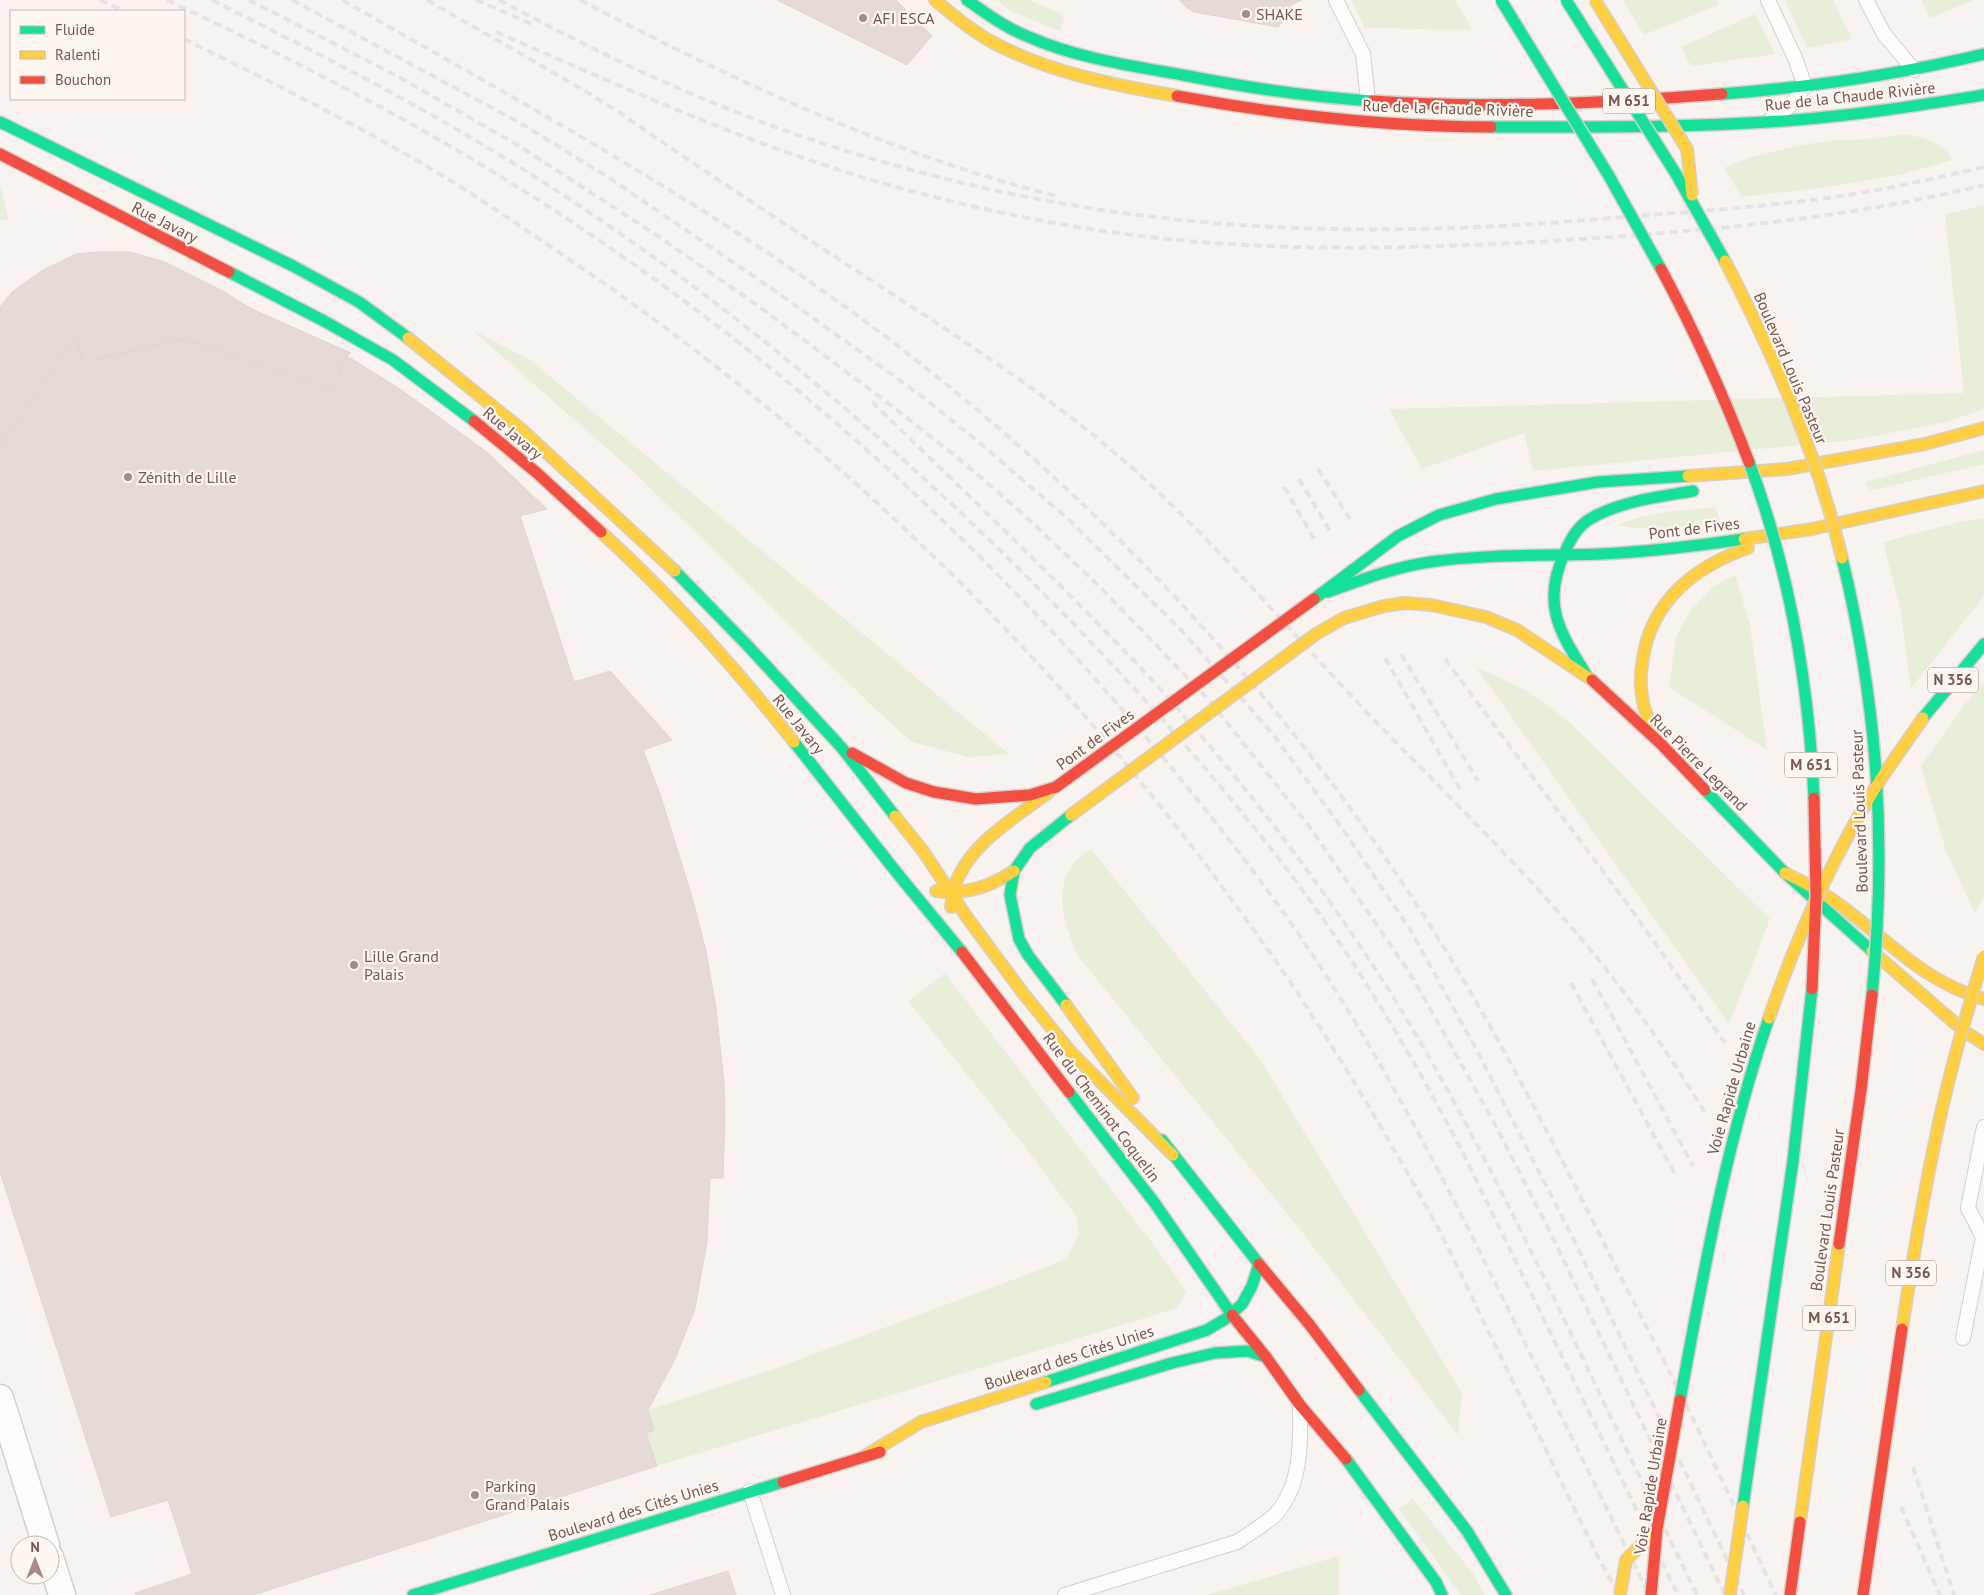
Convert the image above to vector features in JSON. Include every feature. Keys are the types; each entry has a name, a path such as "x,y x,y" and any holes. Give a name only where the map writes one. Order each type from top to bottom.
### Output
{"main road":[{"name":"Rue de la Chaude Rivière","path":"935,0 974,32 994,45 1034,63 1120,85 1257,110 1392,124 1609,126 1762,122 1911,107 1984,95"},
{"name":"Rue de la Chaude Rivière","path":"967,0 1006,26 1028,37 1083,55 1264,90 1368,101 1493,105 1602,102 1805,86 1872,78 1984,54"},
{"name":"M 651","path":"1500,0 1629,211 1674,294 1711,369 1742,444 1768,518 1787,594 1802,678 1811,762 1816,850 1812,983 1794,1152 1730,1595"},
{"name":"Boulevard Louis Pasteur","path":"1566,0 1693,202 1751,314 1780,376 1800,423 1833,524 1859,639 1871,712 1877,767 1880,860 1874,978 1858,1107 1790,1595"},
{"path":"1595,0 1687,149 1693,202"},
{"name":"Rue Javary","path":"0,122 293,266 351,298 392,325 521,429 656,552 748,646 842,748 923,851"},
{"name":"Rue Javary","path":"0,154 324,321 393,360 445,398 537,473 658,586 708,641 782,728 938,924"},
{"path":"1314,599 1406,531 1439,516 1516,494 1598,482 1787,469 1901,449 1984,428"},
{"path":"1724,485 1748,481 1787,469"},
{"path":"1586,676 1565,641 1557,623 1553,606 1553,588 1562,556 1577,531 1589,520 1630,503 1708,488"},
{"name":"Pont de Fives","path":"953,940 950,922 951,894 967,861 977,850 1056,787 1314,599 1336,588 1404,567 1455,559 1603,554 1712,544 1812,529 1984,491"},
{"path":"1661,744 1646,714 1640,678 1642,652 1660,609 1675,590 1696,572 1741,550 1812,529"},
{"name":"Rue Pierre Legrand","path":"1071,815 1316,634 1344,618 1384,606 1405,604 1450,608 1486,617 1517,630 1586,676 1661,744 1785,873 1817,903 1964,1030 1984,1044"},
{"name":"Voie Rapide Urbaine","path":"1651,1595 1657,1529 1715,1211 1740,1109 1765,1025 1804,929 1847,837 1874,790 1923,718 1984,644"},
{"name":"Rue Javary","path":"842,748 906,783 934,792 976,799 1030,795 1056,787"},
{"name":"Rue du Cheminot Coquelin","path":"1071,815 1030,848 1014,871 1010,895 1019,939 1040,971 1090,1036 1173,1155 1309,1324 1467,1531 1506,1595"},
{"name":"Rue du Cheminot Coquelin","path":"923,851 1011,978 1070,1051 1173,1155"},
{"name":"Rue Javary","path":"897,873 918,886 951,894 982,889 1014,871"},
{"path":"1785,873 1826,895 1930,976 1951,989 1972,998 1984,999"},
{"name":"Rue du Cheminot Coquelin","path":"938,924 953,940 1154,1202 1232,1315 1266,1357 1300,1405 1346,1458 1436,1582 1442,1595"},
{"name":"N 356","path":"1863,1595 1918,1229 1955,1052 1984,956"},
{"name":"Boulevard des Cités Unies","path":"863,1456 921,1422 1207,1330 1232,1315 1244,1302 1256,1280 1259,1264"},
{"path":"1022,1408 1172,1363 1215,1353 1248,1351 1266,1357"},
{"name":"Boulevard des Cités Unies","path":"413,1595 910,1442"},
{"path":"1620,1595 1626,1560 1657,1529"}],"street":[{"path":"0,1398 43,1535"}],"lane":[{"path":"1336,0 1363,54 1368,101"},
{"path":"1762,122 1789,106 1805,86 1795,58 1768,0"},
{"path":"1866,0 1884,34 1914,70"},
{"path":"1963,1338 1983,1237 1968,1208 1984,1127"},
{"path":"1066,1595 1237,1542 1259,1528 1275,1514 1284,1501 1295,1475 1300,1454 1300,1405"},
{"path":"750,1491 783,1595"}],"green space":[{"path":"997,0 1029,0 1062,14 1064,20 1060,31 1011,11"},
{"path":"1351,0 1455,0 1473,30 1365,28"},
{"path":"1623,0 1716,0 1719,5 1644,35"},
{"path":"1785,0 1833,0 1852,39 1807,48"},
{"path":"1921,0 1974,0 1930,18"},
{"path":"1755,14 1775,54 1691,66 1681,47"},
{"path":"1904,134 1938,144 1944,148 1952,160 1903,174 1834,186 1742,197 1724,168 1748,158 1802,145 1836,140 1873,139"},
{"path":"0,187 1,189 9,221 0,219"},
{"path":"1984,205 1984,409 1946,422 1853,440 1533,471 1524,433 1422,469 1389,409 1964,393 1945,214"},
{"path":"471,329 530,360 1009,754 969,757 912,742 874,708 636,474"},
{"path":"1984,450 1984,464 1869,491 1866,482"},
{"path":"1715,507 1721,522 1669,528 1617,525 1641,517"},
{"path":"1984,518 1984,596 1911,688 1901,612 1883,542 1959,522"},
{"path":"1735,575 1750,625 1767,750 1669,687 1676,637 1690,611 1714,586"},
{"path":"1476,667 1526,690 1569,722 1770,919 1729,1024"},
{"path":"1984,683 1984,895 1975,913 1946,851 1921,766 1966,703"},
{"path":"1091,849 1260,1059 1462,1393 1458,1435 1298,1227 1078,956 1065,920 1062,895 1068,872 1083,854"},
{"path":"945,973 1159,1252 1186,1291 1178,1308 657,1466 646,1433 654,1430 648,1410 771,1370 1067,1258 1079,1234 1076,1216 1022,1143 908,1001"},
{"path":"1413,1499 1475,1576 1484,1595 1461,1595 1399,1509"},
{"path":"1339,1556 1339,1595 1208,1595"}],"building":[{"name":"AFI ESCA","path":"777,0 896,0 932,36 907,65"},
{"name":"SHAKE","path":"1179,0 1302,0 1291,5 1288,15 1278,27 1194,12"},
{"path":"130,252 165,262 221,290 252,309 351,353 347,356 332,390 185,339 84,362 75,336 0,447 0,307 12,292 43,270 76,254"},
{"name":"Lille Grand Palais","path":"75,336 84,362 185,339 332,390 347,356 400,389 488,453 547,509 520,516 574,682 610,671 672,740 643,750 660,794 692,897 706,951 716,1009 724,1082 723,1178 710,1178 707,1242 695,1309 675,1359 648,1410 654,1430 646,1433 657,1466 253,1595 136,1595 135,1593 192,1574 168,1500 111,1517 0,1172 0,447"},
{"path":"728,1571 736,1595 650,1595"}],"railway":[{"path":"100,0 123,10"},
{"path":"167,0 251,40 415,126 495,173 588,233 679,297 766,365 851,436 933,511 1012,589 1087,670 1160,754 1251,868 1294,927 1334,988 1383,1069 1451,1195 1649,1595"},
{"path":"212,0 286,37 468,136 564,195 682,278 795,366 904,460 998,548 1117,669 1193,754 1293,877 1347,954 1397,1034 1465,1157 1678,1595"},
{"path":"249,0 397,76 516,144 652,232 757,305 958,458 1023,514 1099,586 1209,700 1309,826 1409,972 1497,1128 1549,1230 1725,1595"},
{"path":"292,0 522,124 614,181 778,293 919,394 975,439 1066,517 1182,631 1272,733 1342,828 1411,931 1475,1047 1572,1236 1744,1595"},
{"path":"342,0 639,171 783,263 853,312 997,426 1070,492 1208,632 1272,707 1332,784 1390,864 1466,984 1530,1100 1660,1353 1702,1437 1776,1595"},
{"path":"427,0 582,89 620,113 997,364 1078,423 1116,454 1153,487 1224,557 1358,703 1505,854 1562,916 1605,967 1635,1007 1705,1113"},
{"path":"476,0 532,24"},
{"path":"499,0 664,82 790,132 860,155 931,175 1003,192 1076,206 1149,216 1223,224 1336,229 1415,229 1533,224 1726,209 1812,200 1895,187 1984,167"},
{"path":"580,0 754,86 873,137 995,179 1057,196"},
{"path":"496,32 752,140 857,176 993,211 1076,227 1160,238 1244,245 1332,248 1420,247 1553,241 1792,220 1888,205 1984,185"},
{"path":"185,40 327,111 429,168 519,225 647,314 737,383 824,456 908,532 988,611 1065,694 1139,780 1209,869 1284,973 1357,1086 1403,1165 1459,1269 1597,1555 1619,1595"},
{"path":"872,402 1074,599 1170,700 1201,735 1289,846 1344,923 1398,1005 1474,1139 1697,1595"},
{"path":"1318,469 1350,519"},
{"path":"1299,479 1331,533"},
{"path":"1284,487 1316,542"},
{"path":"1401,654 1478,781"},
{"path":"1385,658 1461,791"},
{"path":"1445,659 1631,909 1725,1043"},
{"path":"1592,979 1693,1166"},
{"path":"1571,983 1676,1176"},
{"path":"1913,1467 1954,1595"},
{"path":"1901,1507 1940,1595"}],"traffic: fast":[{"path":"967,0 1012,29 1048,45 1087,56 1257,88 1373,101"},
{"path":"1501,0 1609,176 1661,269"},
{"path":"1566,0 1676,174 1725,261"},
{"path":"1722,94 1789,88 1854,79 1984,54"},
{"path":"1491,127 1757,123 1866,113 1984,95"},
{"path":"0,122 293,266 359,302 408,338"},
{"path":"229,272 324,321 393,360 474,421"},
{"path":"1749,462 1775,544 1795,628 1807,713 1814,798"},
{"path":"1314,599 1398,536 1439,515 1496,499 1598,482 1688,476"},
{"path":"1587,676 1561,631 1556,617 1554,602 1554,587 1558,570 1572,538 1578,529 1590,519 1614,508 1693,491"},
{"path":"1328,592 1417,564 1451,559 1636,552 1744,539"},
{"path":"1842,558 1864,667 1876,775 1879,883 1872,995"},
{"path":"675,571 748,646 842,748 895,816"},
{"path":"1923,718 1984,644"},
{"path":"794,742 962,952"},
{"path":"1705,790 1785,873 1872,951"},
{"path":"1066,1005 1028,955 1019,939 1010,895 1014,871 1030,848 1071,815"},
{"path":"1743,1506 1793,1161 1812,989"},
{"path":"1680,1400 1707,1255 1728,1159 1740,1112 1769,1018"},
{"path":"1069,1092 1154,1202 1232,1315"},
{"path":"1046,1382 1207,1330 1227,1318 1242,1304 1252,1286 1259,1264 1162,1140"},
{"path":"1036,1404 1172,1363 1215,1353 1248,1351 1266,1357"},
{"path":"1359,1390 1467,1531 1506,1595"},
{"path":"1346,1459 1436,1582 1442,1595"},
{"path":"413,1595 783,1482"}],"traffic: slow":[{"path":"935,0 963,23 994,43 1038,62 1083,77 1177,96"},
{"path":"1595,0 1687,149 1692,195"},
{"path":"1725,261 1777,369 1807,443 1832,519 1842,558"},
{"path":"408,338 521,429 675,571"},
{"path":"1688,476 1787,469 1925,444 1984,428"},
{"path":"1744,539 1812,529 1984,491"},
{"path":"601,532 702,633 794,742"},
{"path":"1656,735 1644,707 1641,682 1643,658 1648,637 1656,619 1666,602 1694,575 1748,548"},
{"path":"1344,618 1384,606 1405,603 1431,605 1486,617 1517,630 1592,680"},
{"path":"1071,815 1316,634 1344,618"},
{"path":"1769,1018 1803,930 1843,844 1880,781 1923,718"},
{"path":"951,907 952,895 961,872 981,845 1008,822 1049,792"},
{"path":"895,816 923,851 966,916 1023,993 1070,1051 1173,1155"},
{"path":"936,891 957,892 977,889 1014,871"},
{"path":"1785,873 1816,889 1837,903 1910,961 1944,983 1984,999"},
{"path":"1872,951 1964,1031 1984,1044"},
{"path":"1902,1329 1941,1113 1961,1034 1984,956"},
{"path":"1066,1005 1133,1098"},
{"path":"1800,1522 1839,1244"},
{"path":"863,1457 921,1422 1046,1382"},
{"path":"1730,1595 1743,1506"},
{"path":"1620,1595 1626,1560 1657,1529"}],"traffic: jam":[{"path":"1373,101 1504,105 1635,100 1722,94"},
{"path":"1177,96 1333,119 1412,125 1491,127"},
{"path":"0,154 229,272"},
{"path":"1661,269 1686,316 1708,364 1749,462"},
{"path":"474,421 537,473 601,532"},
{"path":"1056,787 1314,599"},
{"path":"1592,680 1661,744 1705,790"},
{"path":"852,753 906,783 934,792 976,799 1030,795 1056,787"},
{"path":"1812,989 1816,895 1814,798"},
{"path":"962,952 1069,1092"},
{"path":"1839,1244 1861,1090 1872,995"},
{"path":"1259,1264 1309,1324 1359,1390"},
{"path":"1232,1315 1266,1357 1300,1405 1346,1459"},
{"path":"1863,1595 1902,1329"},
{"path":"1651,1595 1657,1529 1680,1400"},
{"path":"783,1482 880,1452"},
{"path":"1790,1595 1800,1522"}],"place":[{"name":"SHAKE","path":"1246,14"},
{"name":"AFI ESCA","path":"863,18"},
{"name":"Zénith de Lille","path":"128,477"},
{"name":"Lille Grand Palais","path":"354,965"},
{"name":"Parking Grand Palais","path":"475,1495"}]}
